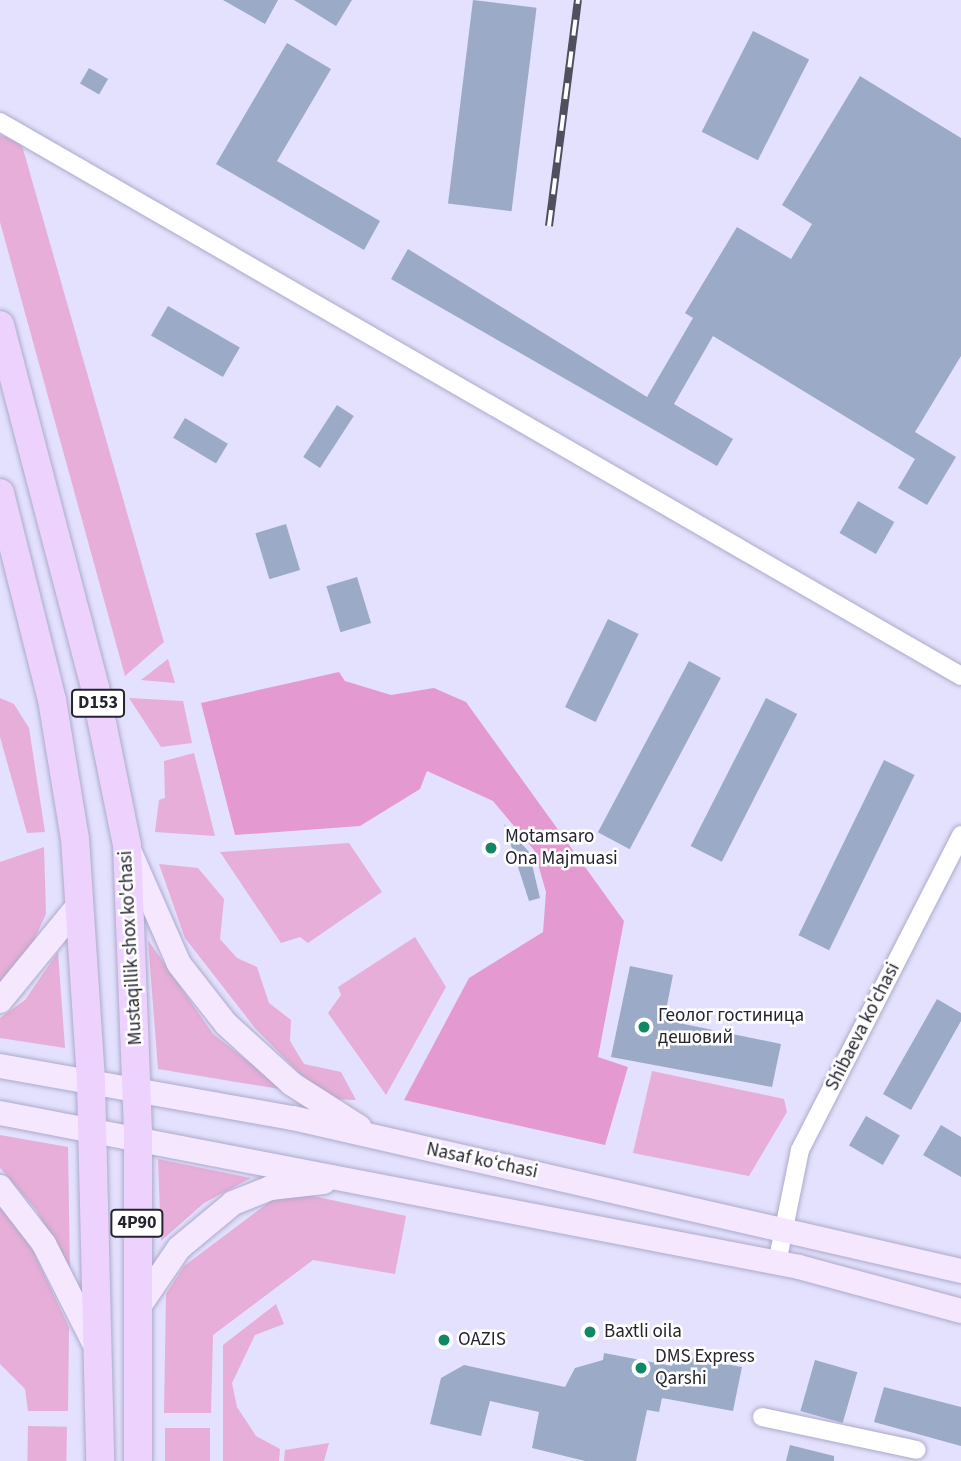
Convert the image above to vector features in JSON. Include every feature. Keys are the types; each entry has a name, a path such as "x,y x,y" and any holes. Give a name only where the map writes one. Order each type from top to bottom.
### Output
{"main road":[{"name":"Mustaqillik shox ko'chasi","path":"0,325 95,688 127,845 138,1135 138,1461"},
{"name":"D153","path":"0,492 52,700 75,839 91,1083 91,1128"},
{"path":"127,845 179,964 226,1024 292,1084 374,1137"},
{"path":"0,1001 52,946 78,906"},
{"name":"Nasaf ko‘chasi","path":"0,1066 374,1137 783,1225 961,1271"},
{"path":"0,1113 138,1135 777,1263 961,1311"},
{"path":"91,1128 100,1461"},
{"path":"136,1311 179,1248 233,1203 282,1186 355,1180"},
{"path":"0,1187 44,1244 98,1351"}],"street":[{"path":"0,122 961,676"},
{"name":"Shibaeva ko'chasi","path":"777,1263 800,1150 961,835"},
{"path":"762,1418 917,1450"}],"shaded area":[{"path":"0,135 21,142 164,642 125,676 0,222"},
{"path":"168,659 175,683 141,680"},
{"path":"339,672 345,681 391,695 434,688 466,702 624,921 598,1057 628,1067 605,1145 404,1100 469,978 543,932 546,892 534,850 493,801 427,771 420,789 360,826 235,835 201,703"},
{"path":"0,698 14,704 29,728 45,832 27,833 0,737"},
{"path":"129,698 183,701 192,743 161,747"},
{"path":"194,753 215,836 155,832 159,800 165,798 164,761"},
{"path":"349,843 382,892 308,943 300,937 281,943 220,852"},
{"path":"44,847 46,914 29,951 0,988 0,862"},
{"path":"159,864 198,868 224,899 220,939 237,958 257,967 269,1003 291,1020 290,1041 304,1064 341,1072 356,1100 332,1099 306,1080 255,1028 185,938"},
{"path":"415,937 446,987 386,1095 328,1013 341,995 338,987"},
{"path":"148,940 213,1034 285,1090 158,1069"},
{"path":"58,952 65,1048 0,1038 0,1018 25,1000"},
{"path":"652,1071 784,1099 787,1112 749,1176 633,1153"},
{"path":"0,1135 68,1147 70,1273 37,1211 0,1168"},
{"path":"158,1159 251,1178 204,1203 161,1241"},
{"path":"308,1195 406,1216 395,1274 313,1260 213,1335 211,1413 164,1413 166,1294 184,1266 272,1200"},
{"path":"0,1205 27,1238 69,1327 68,1411 28,1411 25,1389 0,1364"},
{"path":"276,1304 284,1324 255,1335 232,1383 237,1407 256,1436 280,1449 279,1461 223,1461 223,1345"},
{"path":"28,1426 67,1427 66,1461 27,1461"},
{"path":"165,1428 210,1428 210,1461 165,1461"},
{"path":"329,1443 324,1461 284,1461 285,1450"}],"building":[{"path":"223,0 278,0 265,24"},
{"path":"294,0 352,0 336,26"},
{"path":"473,0 537,8 512,211 448,203"},
{"path":"753,31 809,60 758,160 702,132"},
{"path":"287,43 331,69 277,161 380,221 364,250 216,164"},
{"path":"89,68 108,79 99,95 80,84"},
{"path":"860,76 961,138 961,356 915,432 956,457 927,505 898,488 915,459 713,336 674,404 733,439 717,466 391,279 408,249 647,397 693,318 685,313 737,227 791,259 812,224 782,205"},
{"path":"168,306 240,348 223,377 151,335"},
{"path":"337,405 354,416 320,468 303,457"},
{"path":"185,418 228,444 216,463 173,438"},
{"path":"858,501 894,522 876,554 840,533"},
{"path":"286,524 300,570 269,579 255,533"},
{"path":"357,577 371,623 340,632 326,586"},
{"path":"608,619 639,634 596,722 565,707"},
{"path":"689,661 721,678 630,849 598,832"},
{"path":"766,698 797,714 722,862 691,846"},
{"path":"884,760 915,775 829,950 799,935"},
{"path":"504,824 529,852 540,898 529,901"},
{"path":"630,966 673,975 664,1020 781,1044 772,1087 611,1057"},
{"path":"937,999 961,1013 961,1021 911,1110 883,1094"},
{"path":"866,1116 900,1136 883,1165 849,1145"},
{"path":"941,1125 961,1137 961,1177 923,1155"},
{"path":"604,1353 672,1366 675,1355 742,1367 733,1411 662,1398 659,1412 647,1410 636,1461 585,1461 532,1448 539,1412 490,1401 481,1436 430,1424 441,1378 464,1365 565,1387 575,1368 603,1360"},
{"path":"815,1360 857,1372 843,1423 800,1411"},
{"path":"884,1387 961,1407 961,1446 874,1422"},
{"path":"790,1445 834,1456 834,1461 786,1461"}],"railway":[{"path":"549,226 578,0"}],"place":[{"name":"Motamsaro Ona Majmuasi","path":"491,848"},
{"name":"Геолог гостиница дешовий","path":"644,1027"},
{"name":"Baxtli oila","path":"590,1332"},
{"name":"OAZIS","path":"444,1340"},
{"name":"DMS Express Qarshi","path":"641,1368"}]}
